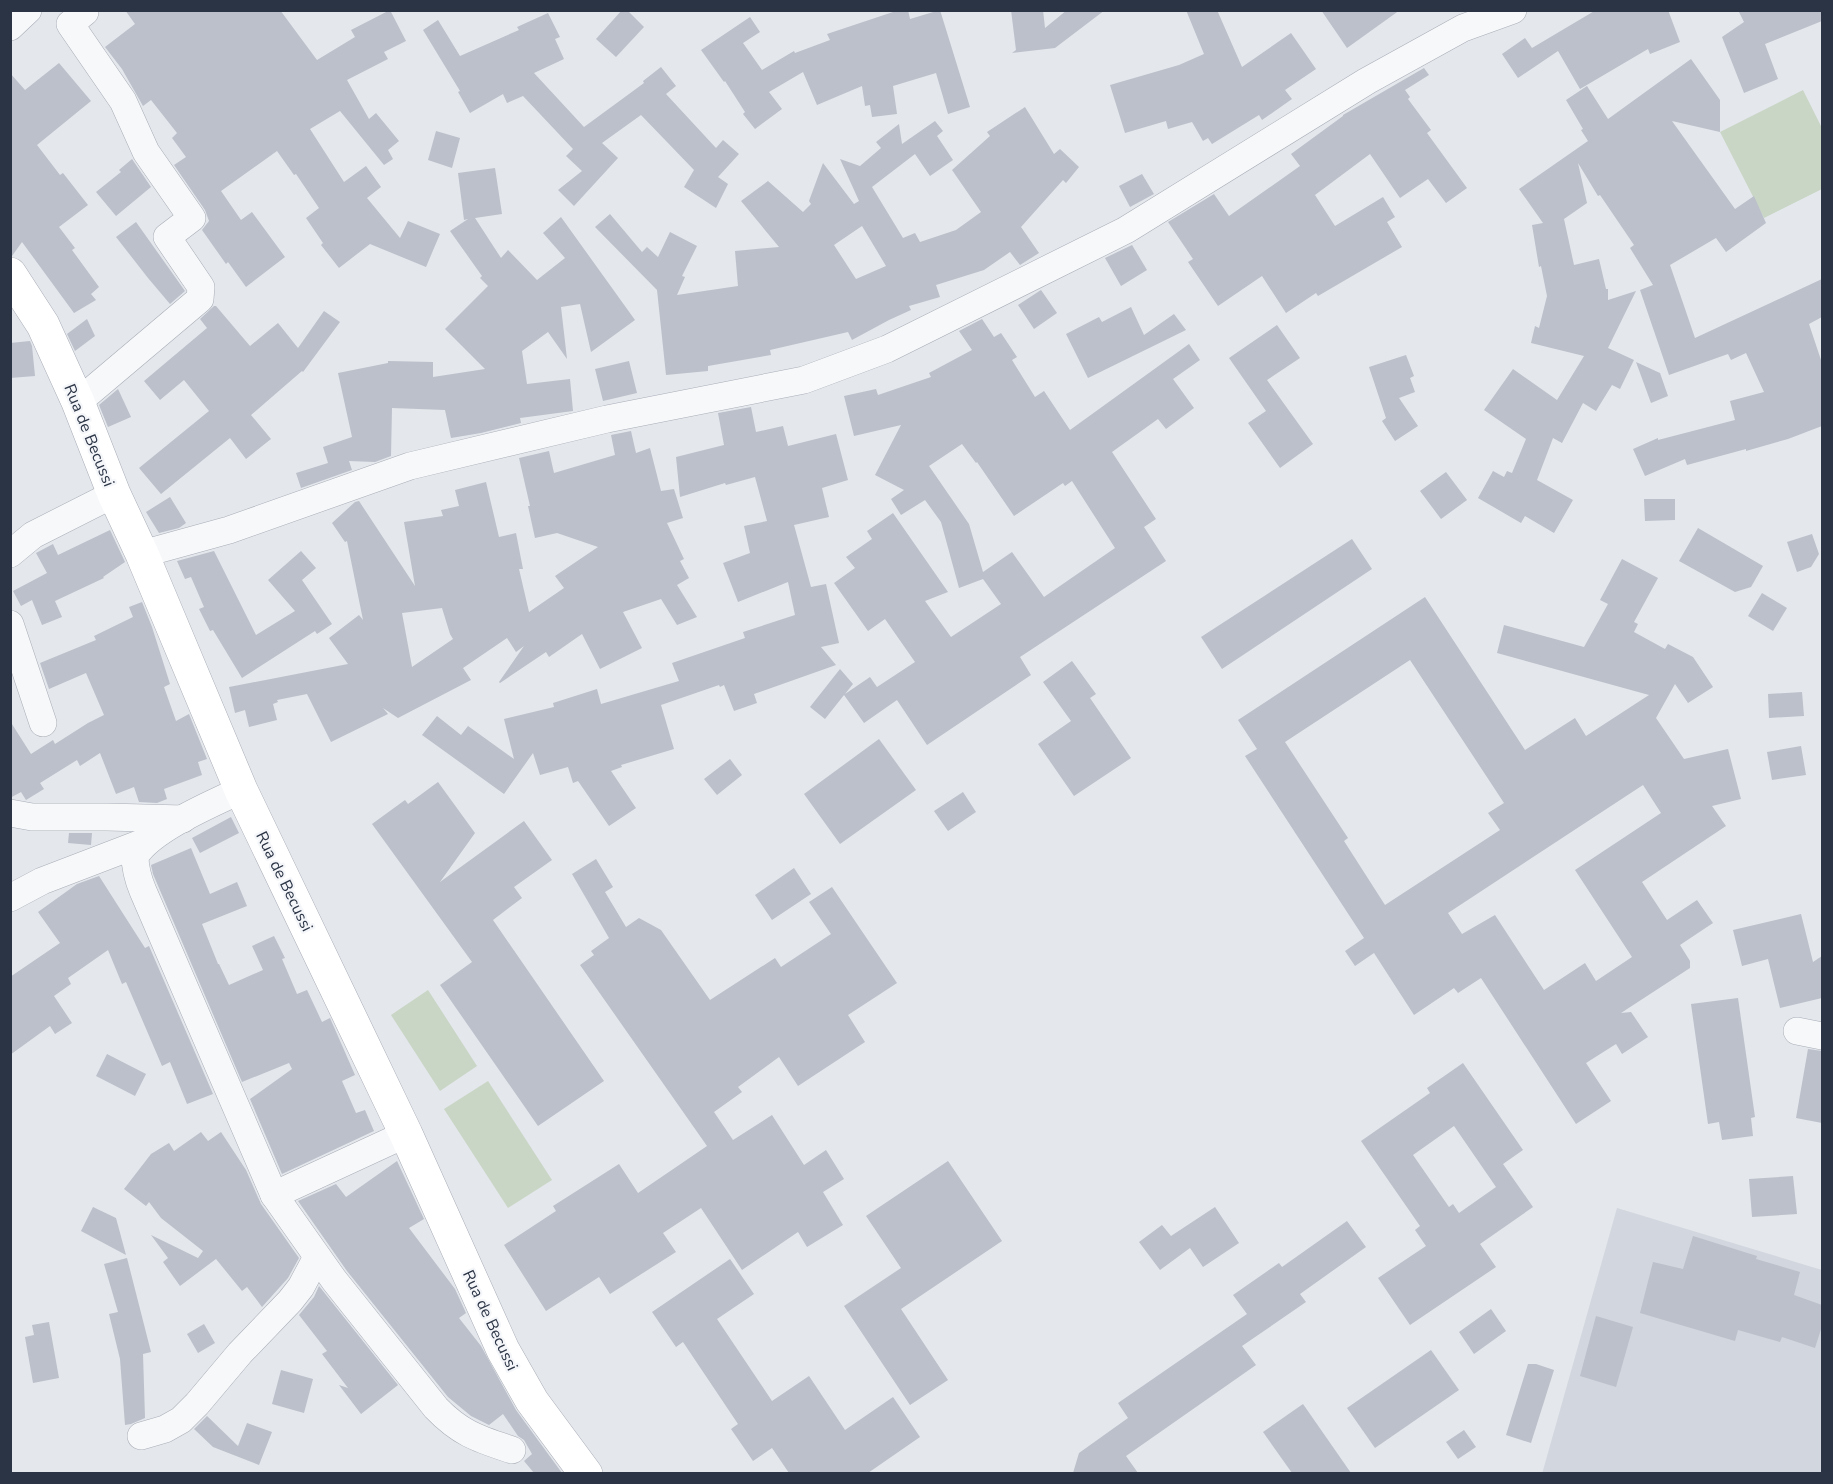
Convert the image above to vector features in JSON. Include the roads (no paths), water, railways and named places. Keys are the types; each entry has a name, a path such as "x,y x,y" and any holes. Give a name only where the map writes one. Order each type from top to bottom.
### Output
{"street":[{"path":"10,27 28,10"},
{"path":"142,554 229,530 410,466 607,419 804,380 887,349 1126,230 1367,81 1463,28 1514,10"},
{"path":"78,402 200,299 201,293 201,287 167,237 192,218 146,152 123,101 70,24 85,12"},
{"name":"Rua de Becussi","path":"10,274 43,325 78,402 114,494 142,554 241,790 406,1134 503,1350 532,1401 586,1473"},
{"path":"10,554 33,535 114,494"},
{"path":"10,624 43,723"},
{"path":"10,898 42,881 149,840 183,819 241,790"},
{"path":"10,813 32,818 183,819"},
{"path":"149,840 135,856 137,876 274,1195 317,1257 403,1368 451,1423 471,1436 512,1450"},
{"path":"274,1195 406,1134"},
{"path":"141,1436 165,1429 181,1420 197,1404 301,1287 317,1257"}]}
